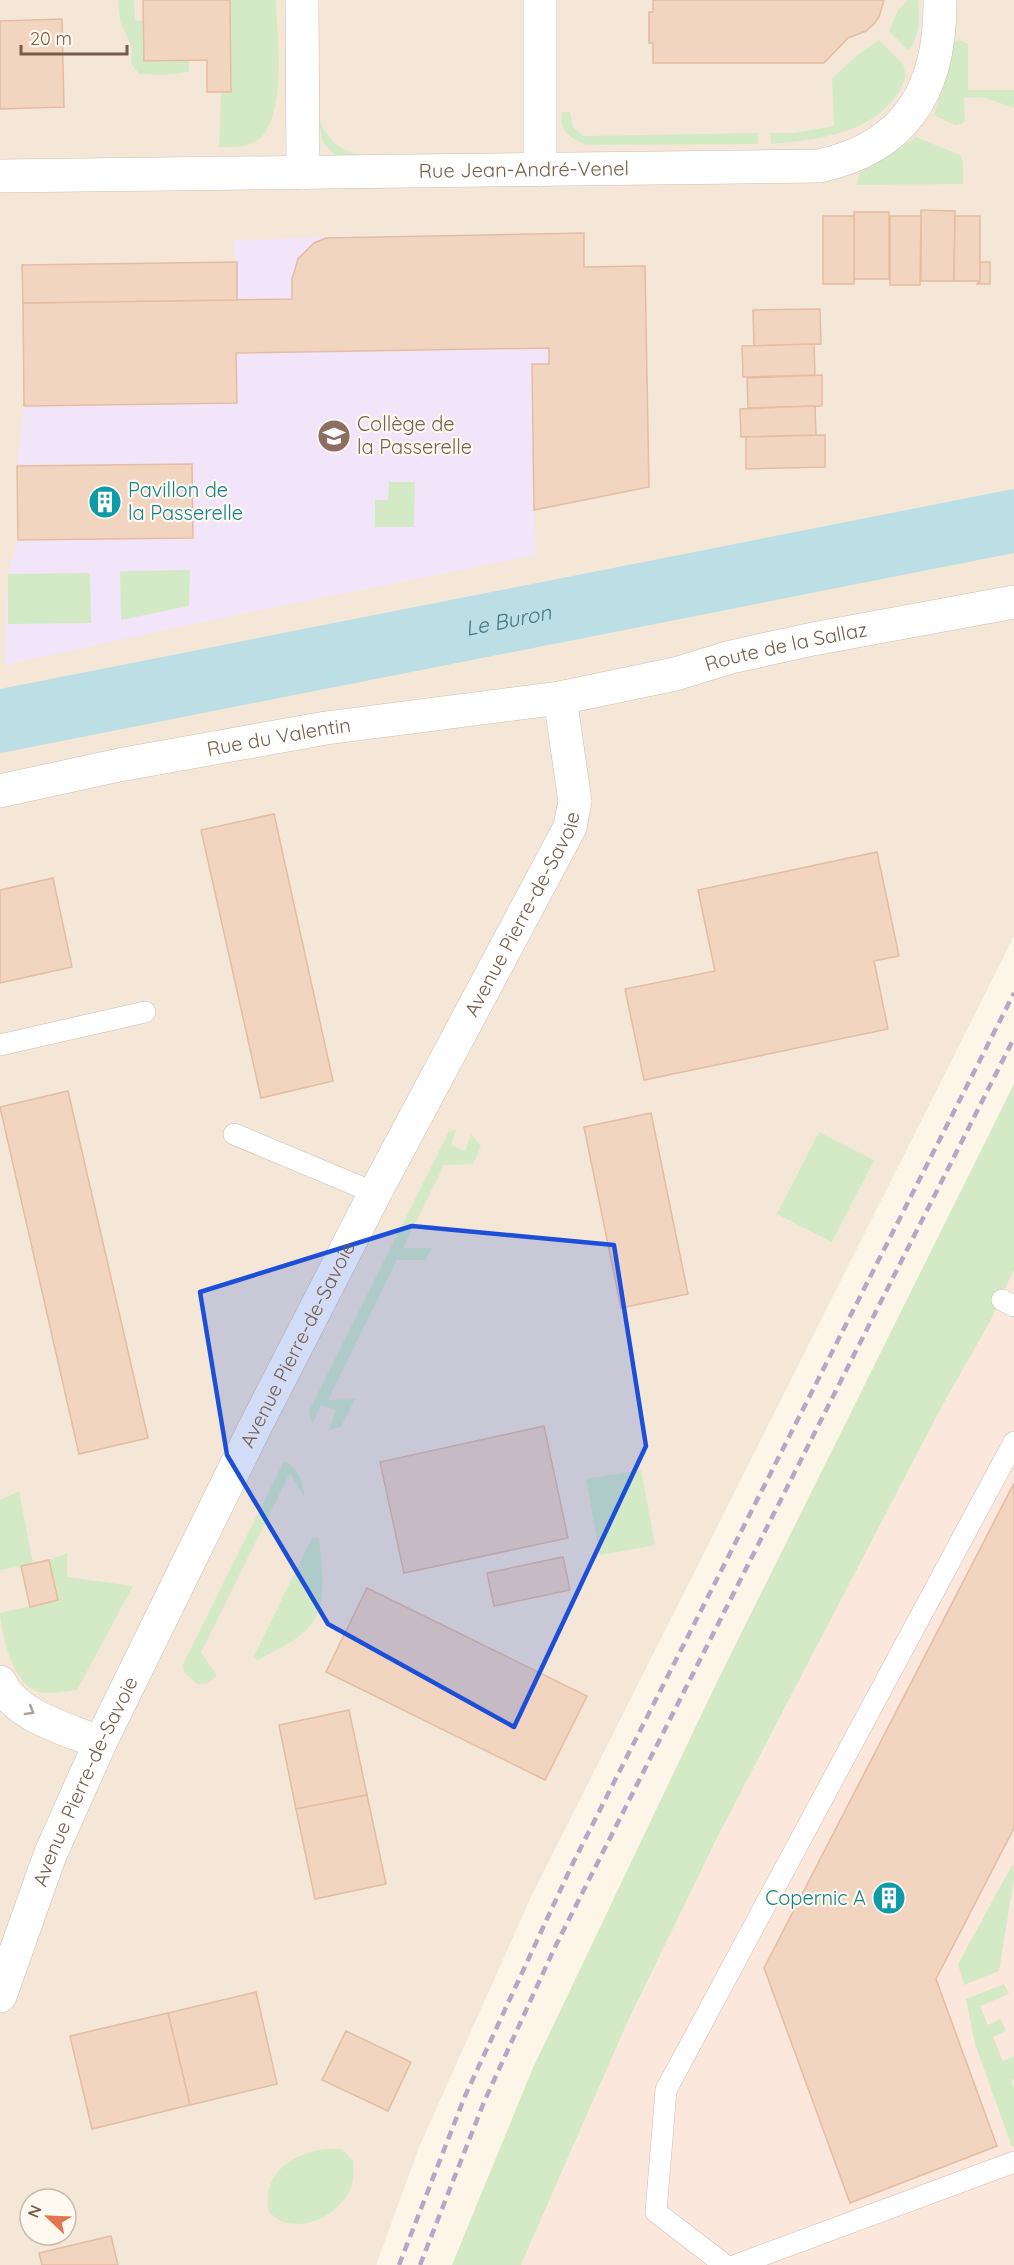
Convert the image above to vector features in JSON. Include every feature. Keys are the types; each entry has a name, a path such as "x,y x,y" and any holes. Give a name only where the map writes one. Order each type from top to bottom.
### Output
{"street":[{"path":"302,0 303,173"},
{"path":"540,0 540,170"},
{"name":"Rue Jean-André-Venel","path":"0,176 819,166 843,161 886,137 908,118 922,98 939,42 940,0"},
{"name":"Route de la Sallaz","path":"560,698 675,674 731,657 813,639 1014,602"},
{"name":"Rue du Valentin","path":"0,791 119,765 326,728 560,698"},
{"name":"Avenue Pierre-de-Savoie","path":"0,1996 50,1855 100,1743 254,1429 375,1193 570,827 575,801 560,698"},
{"path":"0,1682 12,1699 31,1713 100,1743"}],"lane":[{"path":"0,1045 145,1012"},
{"path":"234,1134 375,1193"},
{"path":"725,2265 656,2212 666,2090 1014,1442"},
{"path":"736,2265 1014,2162"}],"highlighted area":[{"path":"412,1226 614,1245 646,1446 514,1727 328,1624 227,1455 200,1292"}],"shaded area":[{"path":"0,0 1014,0 1014,936 531,1897 420,2145 376,2265 0,2265"},
{"name":"Collège de la Passerelle","path":"584,233 584,267 645,266 649,487 534,510 536,555 192,624 5,665 8,574 18,540 17,466 24,406 22,265 236,262 233,241 338,236"},
{"path":"1014,1270 1014,2265 521,2265 628,2021 717,1838 942,1406 991,1320"}],"green space":[{"path":"118,0 134,0 135,20 143,21 189,60 189,72 164,75 139,74 131,63 132,47 120,21"},
{"path":"230,0 276,0 279,55 277,97 273,116 266,131 256,141 238,147 219,147 221,93 231,92"},
{"path":"908,0 918,0 919,13 915,40 908,50 889,31 898,10"},
{"path":"879,40 903,64 906,76 896,95 883,110 850,130 811,139 771,144 770,133 794,133 834,126 832,79 857,55"},
{"path":"959,40 968,44 968,90 1014,90 1014,108 983,97 964,98 965,120 962,124 955,125 935,116 945,83 952,43"},
{"path":"562,112 570,112 573,127 583,136 758,133 758,144 586,145 566,133 562,124"},
{"path":"318,118 335,143 361,155 336,157 323,142"},
{"path":"916,137 960,155 963,162 963,184 857,185 859,173"},
{"path":"389,482 415,482 414,527 375,527 375,500 388,500"},
{"path":"190,570 189,606 121,620 120,571"},
{"path":"90,573 91,623 8,624 8,574"},
{"path":"1014,1084 1014,1270 991,1320 942,1406 717,1838 628,2021 521,2265 452,2265 532,2070 716,1684"},
{"path":"456,1130 451,1145 465,1151 471,1134 481,1146 473,1164 444,1165 403,1248 432,1248 426,1260 397,1260 328,1400 355,1399 341,1427 329,1430 336,1410 321,1405 312,1425 309,1411 449,1131"},
{"path":"819,1132 874,1160 832,1242 777,1214"},
{"path":"284,1461 300,1477 305,1499 290,1473 201,1652 217,1676 206,1684 197,1684 184,1672 183,1664"},
{"path":"641,1470 655,1545 600,1555 586,1479"},
{"path":"19,1491 33,1564 0,1570 0,1500"},
{"path":"312,1538 319,1538 322,1573 322,1597 315,1619 297,1638 257,1661 254,1656"},
{"path":"67,1553 67,1577 133,1586 77,1690 43,1693 30,1688 22,1680 10,1659 0,1613 58,1600 49,1560"},
{"path":"1012,1865 1014,1866 1014,1879 999,1971 964,1985 958,1964"},
{"path":"1004,1984 1009,1994 980,2006 988,2025 1001,2019 1006,2031 993,2037 1003,2061 1014,2056 1014,2079 1011,2081 1014,2088 1014,2146 1012,2147 975,2044 966,1999"},
{"path":"324,2149 342,2149 353,2161 353,2180 344,2200 327,2215 317,2220 295,2224 278,2219 269,2212 268,2199 274,2177 281,2168 300,2156"}],"building":[{"path":"143,0 230,0 231,92 207,92 207,60 144,61"},
{"path":"653,0 884,0 879,17 874,24 866,31 848,38 824,63 653,63 653,43 649,43 649,12 653,12"},
{"path":"62,19 64,107 0,109 0,21"},
{"path":"921,210 955,211 954,281 921,281"},
{"path":"854,212 889,212 889,279 854,279"},
{"path":"823,216 854,216 854,284 823,284"},
{"path":"890,216 921,216 920,285 890,285"},
{"path":"955,216 980,216 980,281 954,281"},
{"path":"584,233 584,267 645,266 649,487 534,510 532,364 549,364 549,348 236,353 237,403 24,406 23,303 292,299 292,279 298,259 314,243 326,238"},
{"path":"237,262 237,300 23,303 22,265"},
{"path":"980,262 990,262 990,284 977,284 980,281"},
{"path":"820,309 821,344 754,346 753,310"},
{"path":"814,344 815,375 743,377 742,346"},
{"path":"822,375 822,406 748,408 747,378"},
{"path":"815,406 816,435 741,437 740,409"},
{"path":"825,435 825,467 746,469 746,437"},
{"name":"Pavillon de la Passerelle","path":"192,464 193,538 18,540 17,466"},
{"path":"274,814 333,1081 261,1098 201,830"},
{"path":"877,852 899,956 874,961 888,1029 644,1080 625,989 715,971 698,890"},
{"path":"53,878 72,967 0,983 0,890"},
{"path":"68,1091 148,1438 79,1454 0,1107"},
{"path":"651,1113 688,1294 621,1308 584,1127"},
{"path":"544,1426 568,1538 404,1573 380,1462"},
{"name":"Copernic A","path":"1014,1483 1014,1828 936,1979 997,2146 850,2203 764,1968"},
{"path":"563,1557 570,1590 494,1606 487,1573"},
{"path":"49,1560 58,1600 30,1607 21,1566"},
{"path":"367,1588 587,1696 545,1780 326,1672"},
{"path":"349,1710 367,1795 296,1809 279,1725"},
{"path":"367,1795 386,1884 315,1899 296,1809"},
{"path":"256,1992 277,2084 190,2105 168,2013"},
{"path":"168,2013 190,2105 92,2129 70,2036"},
{"path":"346,2031 411,2062 388,2111 322,2080"},
{"path":"111,2236 118,2265 42,2265 39,2253 64,2247 78,2247 78,2244"}],"waterway":[{"name":"Le Buron","path":"0,721 1014,521"}],"railway":[{"path":"399,2265 465,2096 572,1865 1014,993"},
{"path":"420,2265 484,2102 555,1947 1014,1038"}],"place":[{"name":"Collège de la Passerelle","path":"334,436"},
{"name":"Pavillon de la Passerelle","path":"105,502"},
{"name":"Copernic A","path":"889,1898"}]}
